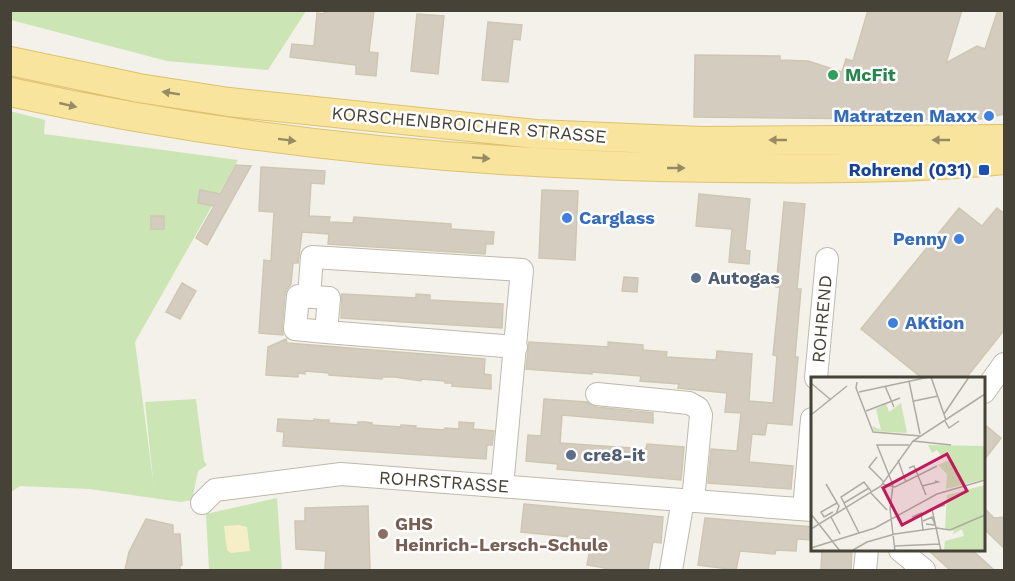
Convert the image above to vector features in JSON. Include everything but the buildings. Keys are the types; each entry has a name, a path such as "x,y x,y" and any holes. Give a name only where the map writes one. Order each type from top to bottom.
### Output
{"main road":[{"name":"KORSCHENBROICHER STRASSE","path":"10,61 139,88 229,102 536,134 702,141 1005,139"},
{"name":"KORSCHENBROICHER STRASSE","path":"10,92 99,112 229,134 382,152 653,168 825,169 1005,160"}],"street":[{"path":"309,296 312,257 522,270 502,486"},
{"name":"ROHREND","path":"816,377 827,259"},
{"path":"326,332 329,298 298,296 296,329 326,332 516,347"},
{"path":"985,391 1005,364"},
{"path":"597,394 689,403 698,408 701,415 688,500 671,570"},
{"path":"808,510 811,455"},
{"name":"ROHRSTRASSE","path":"202,503 215,490 341,474 808,510"},
{"path":"865,570 867,551"},
{"path":"902,551 924,570"}],"green space":[{"path":"10,11 306,11 268,70 167,61 11,20"},
{"path":"10,111 45,120 44,134 238,160 135,342 154,488 145,402 196,399 204,461 207,465 198,471 192,500 181,502 89,489 20,486 11,492"},
{"path":"277,498 282,570 209,570 206,514"}],"sand":[{"path":"224,526 247,527 250,551 231,553 227,550"}],"place":[{"name":"McFit","path":"833,75"},
{"name":"Matratzen Maxx","path":"989,116"},
{"name":"Rohrend (031)","path":"984,170"},
{"name":"Carglass","path":"567,218"},
{"name":"Penny","path":"959,239"},
{"name":"Autogas","path":"696,278"},
{"name":"AKtion","path":"893,323"},
{"name":"cre8-it","path":"571,455"},
{"name":"GHS Heinrich-Lersch-Schule","path":"383,534"}]}
